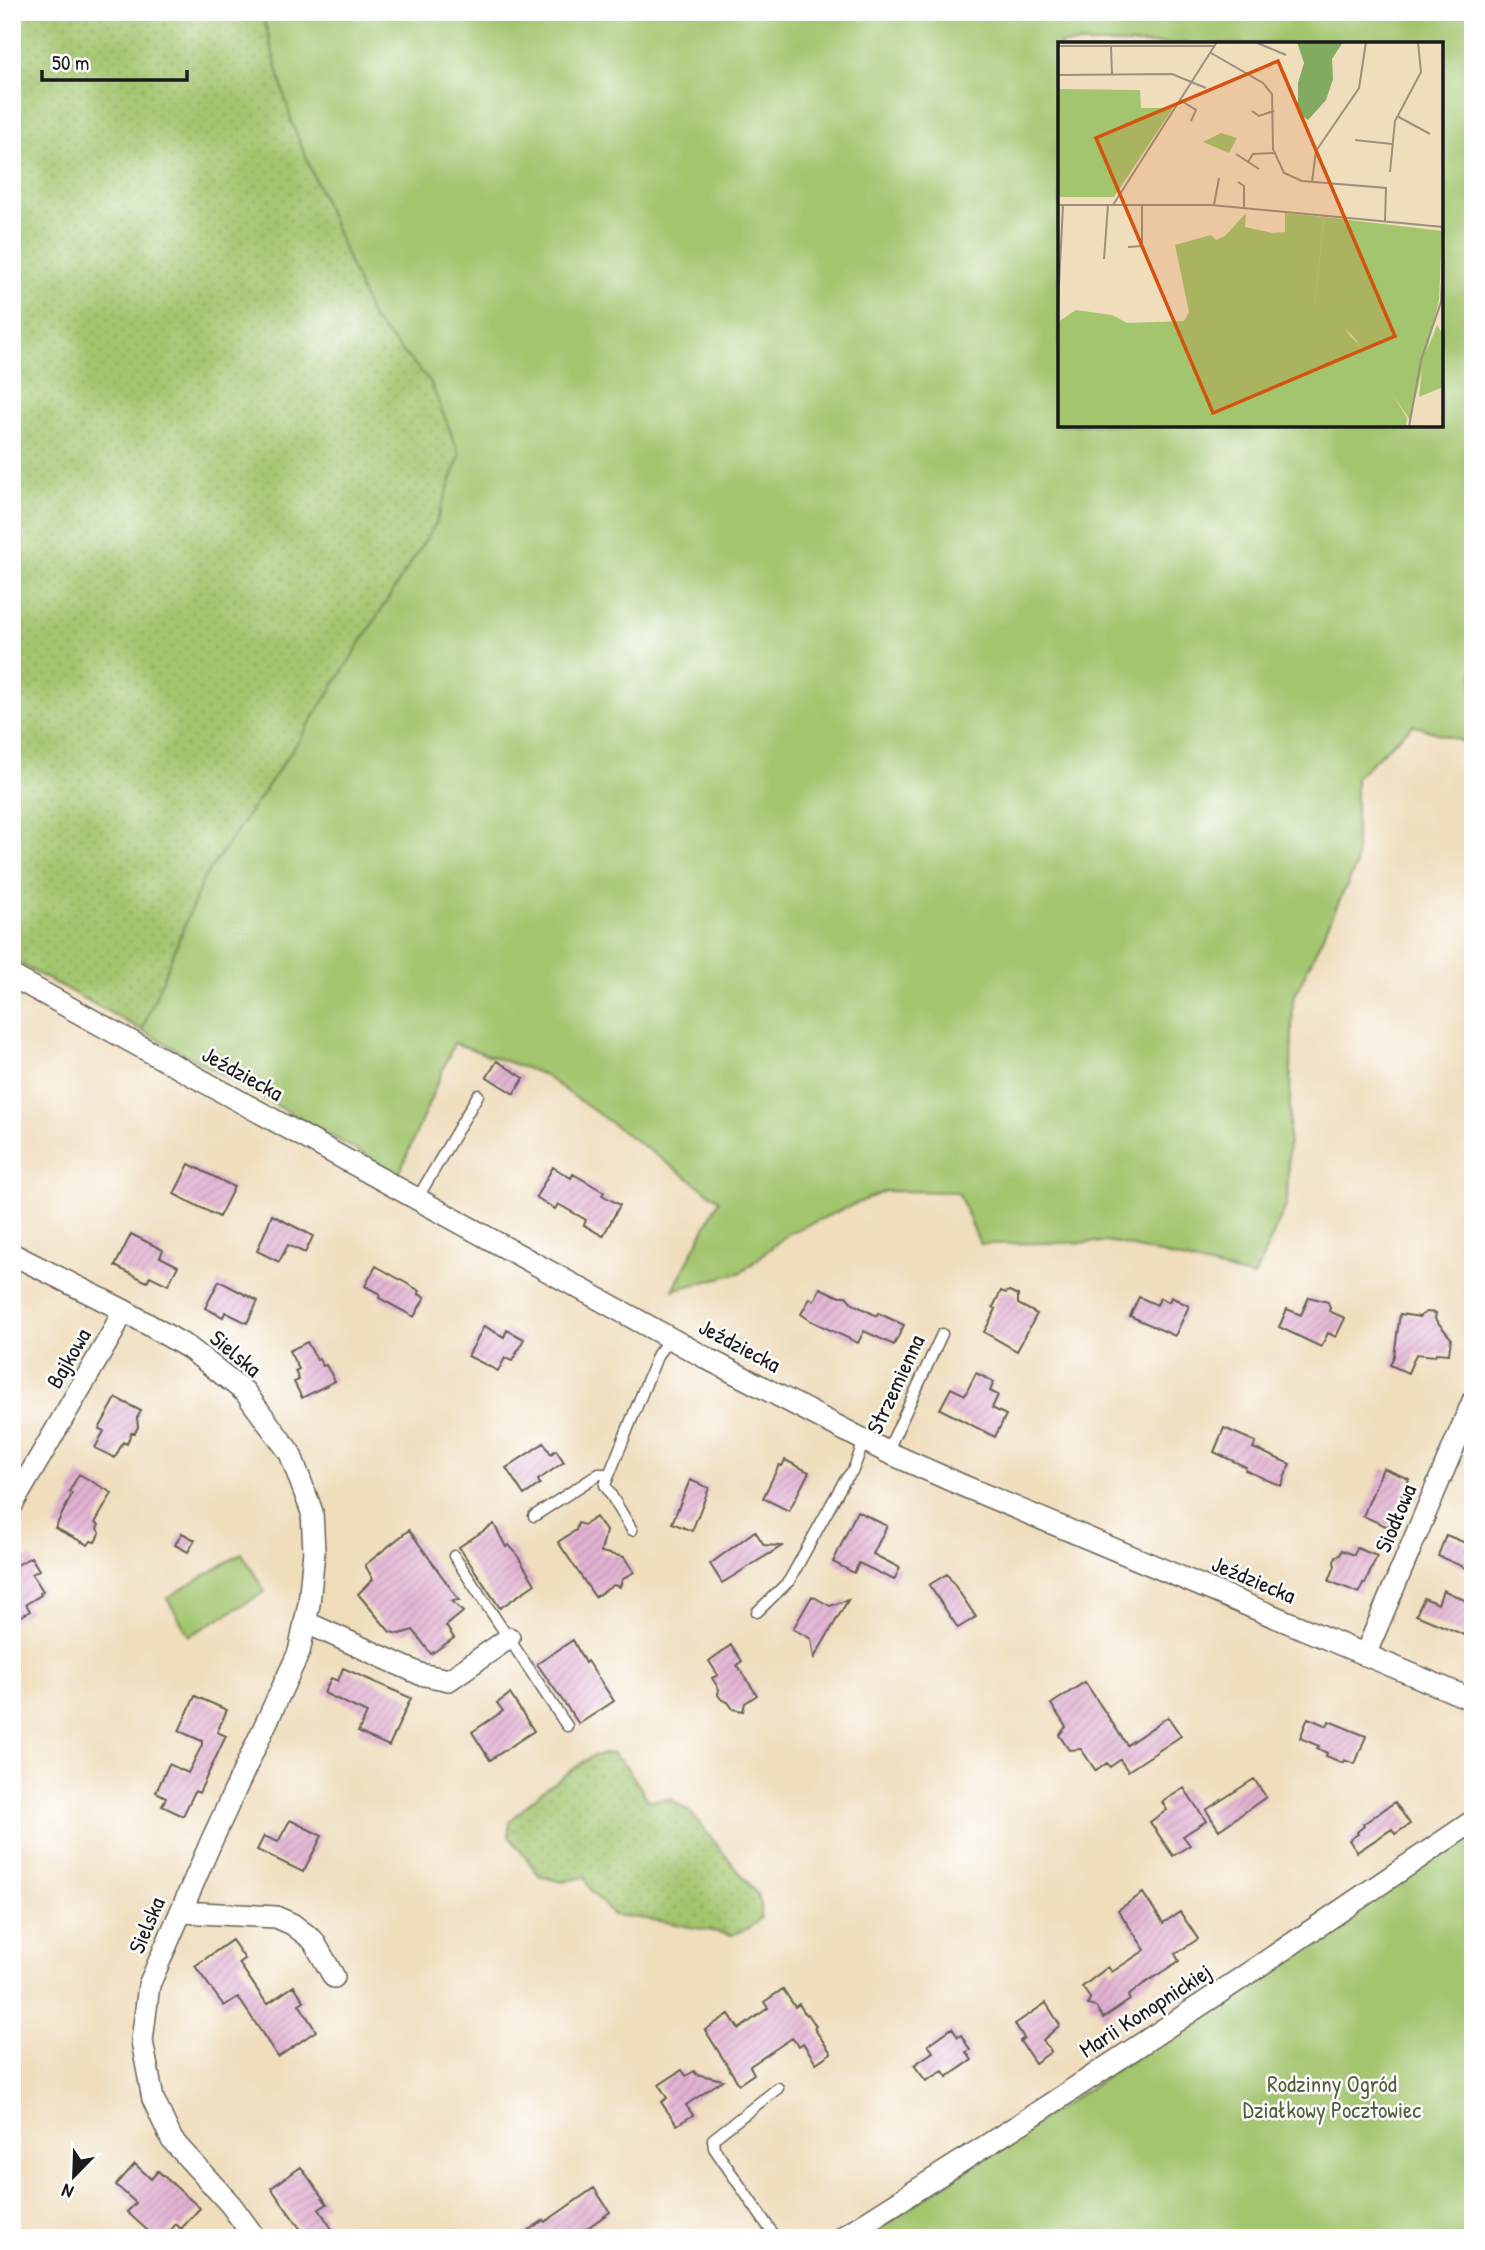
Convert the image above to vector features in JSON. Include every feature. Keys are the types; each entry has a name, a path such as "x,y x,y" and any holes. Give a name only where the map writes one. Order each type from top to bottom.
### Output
{"street":[{"name":"Jeździecka","path":"12,976 708,1359 887,1451 965,1487 1473,1700"},
{"name":"Sielska","path":"12,1254 123,1310 190,1348 245,1392 290,1453 312,1512 314,1551 309,1604 299,1652 149,1985 142,2040 153,2099 172,2140 231,2205 255,2238"},
{"name":"Bajkowa","path":"12,1505 113,1332 123,1310"},
{"name":"Siodłowa","path":"1365,1655 1473,1401"},
{"path":"305,1622 420,1674 449,1680 509,1638"},
{"name":"Marii Konopnickiej","path":"841,2238 1240,1979 1473,1821"},
{"path":"181,1912 276,1917 292,1924 313,1940 334,1977"}],"lane":[{"path":"417,1199 478,1095"},
{"name":"Strzemienna","path":"887,1451 942,1334"},
{"path":"632,1531 605,1485 658,1354 671,1337"},
{"path":"757,1612 789,1581 852,1471 865,1439"},
{"path":"534,1516 599,1474 608,1475"},
{"path":"454,1556 567,1726"},
{"path":"776,2238 713,2148 713,2139 778,2088"}],"green space":[{"path":"12,12 262,12 292,123 373,320 430,381 460,455 436,523 300,739 203,880 142,1030 12,960"},
{"path":"262,12 1473,12 1473,745 1413,725 1356,777 1356,866 1293,999 1287,1204 1254,1277 1113,1242 980,1244 958,1192 885,1191 789,1233 742,1272 673,1290 719,1200 542,1074 454,1043 399,1174 142,1030 203,880 300,739 436,523 460,455 430,381 373,320 292,123"},
{"path":"242,1553 265,1592 189,1636 167,1598"},
{"path":"612,1753 628,1769 648,1800 671,1799 692,1814 757,1894 762,1908 760,1919 749,1928 732,1935 613,1915 591,1891 585,1877 562,1882 540,1876 509,1836 509,1822 541,1792 592,1756"},
{"path":"12,1782 21,1793 19,1833 12,1853"},
{"name":"Rodzinny Ogród Działkowy Pocztowiec","path":"1473,1830 1473,2238 875,2238 869,2235 1279,1961"}],"building":[{"path":"497,1061 524,1078 514,1094 487,1077"},
{"path":"189,1164 234,1187 219,1217 174,1194"},
{"path":"553,1167 571,1178 573,1174 620,1205 603,1236 584,1225 586,1220 558,1204 555,1209 536,1197"},
{"path":"272,1215 313,1236 305,1253 288,1245 279,1262 257,1251"},
{"path":"131,1234 163,1250 160,1257 178,1266 168,1285 150,1276 147,1282 115,1266"},
{"path":"376,1266 420,1291 418,1294 425,1297 414,1317 379,1298 380,1294 365,1286"},
{"path":"219,1281 258,1301 247,1323 225,1312 223,1317 205,1308"},
{"path":"820,1288 837,1296 846,1296 853,1304 877,1316 878,1313 904,1325 894,1345 864,1331 858,1343 801,1314 810,1298 814,1301"},
{"path":"1001,1291 1018,1295 1018,1304 1037,1314 1017,1351 984,1332 996,1309 993,1307"},
{"path":"1139,1297 1157,1305 1160,1298 1169,1302 1171,1297 1189,1306 1175,1336 1130,1316"},
{"path":"1309,1297 1328,1302 1329,1311 1345,1318 1336,1337 1328,1333 1321,1347 1279,1327 1287,1309 1301,1315"},
{"path":"1426,1312 1436,1313 1435,1319 1451,1338 1449,1354 1416,1354 1408,1373 1390,1365 1394,1356 1400,1314 1419,1317"},
{"path":"484,1326 504,1337 507,1330 524,1339 512,1361 505,1358 498,1371 468,1356"},
{"path":"307,1342 317,1360 319,1359 323,1366 326,1365 335,1381 302,1398 294,1382 299,1380 295,1371 299,1369 289,1351"},
{"path":"976,1373 994,1382 990,1391 998,1395 992,1408 1006,1415 995,1437 940,1409 951,1388 965,1395"},
{"path":"116,1398 141,1411 135,1433 131,1433 127,1444 123,1442 115,1458 95,1448 104,1431 99,1429"},
{"path":"1224,1428 1256,1442 1253,1448 1290,1464 1281,1486 1214,1452"},
{"path":"544,1443 551,1454 556,1450 564,1462 538,1480 540,1484 524,1495 506,1468"},
{"path":"785,1460 809,1472 789,1511 763,1498 779,1465 782,1466"},
{"path":"1383,1468 1409,1479 1388,1527 1363,1516"},
{"path":"79,1474 112,1493 95,1523 99,1525 97,1529 100,1533 95,1542 91,1541 88,1545 55,1528"},
{"path":"690,1480 709,1488 692,1531 672,1523"},
{"path":"857,1511 887,1526 873,1554 900,1568 894,1580 859,1563 854,1573 833,1562"},
{"path":"596,1517 606,1531 601,1552 624,1557 634,1572 622,1580 620,1587 614,1585 595,1597 558,1542 576,1530 578,1523 584,1525"},
{"path":"494,1524 506,1547 509,1545 515,1552 535,1584 500,1608 459,1547"},
{"path":"409,1530 459,1600 452,1601 463,1612 446,1626 454,1638 431,1654 413,1630 400,1634 390,1632 358,1594 373,1579 365,1565"},
{"path":"755,1531 764,1545 782,1546 722,1583 710,1564"},
{"path":"182,1533 195,1540 188,1552 175,1545"},
{"path":"1446,1535 1473,1546 1473,1571 1438,1556"},
{"path":"1357,1548 1377,1556 1359,1593 1329,1581 1336,1556 1340,1555 1342,1550 1354,1555"},
{"path":"31,1557 39,1570 32,1574 43,1591 26,1604 30,1611 12,1622 12,1568"},
{"path":"947,1574 976,1617 958,1628 929,1585"},
{"path":"1443,1590 1471,1603 1467,1612 1473,1614 1473,1628 1469,1637 1416,1615 1424,1598 1438,1604"},
{"path":"812,1596 830,1606 848,1600 814,1658 811,1639 793,1629"},
{"path":"573,1640 585,1663 587,1661 614,1701 579,1724 537,1664"},
{"path":"731,1645 742,1661 737,1665 757,1695 745,1703 743,1711 733,1709 728,1702 722,1700 712,1678 718,1675 709,1661"},
{"path":"343,1668 411,1698 389,1746 358,1732 367,1713 324,1693 331,1678 338,1681"},
{"path":"1085,1682 1127,1745 1168,1717 1181,1736 1128,1771 1120,1760 1110,1767 1107,1763 1096,1771 1081,1749 1069,1750 1059,1735 1066,1727 1051,1704"},
{"path":"510,1694 534,1731 490,1760 472,1732 503,1711 497,1703"},
{"path":"195,1696 227,1710 217,1732 226,1736 199,1793 195,1791 183,1816 162,1806 166,1797 156,1792 169,1764 188,1773 202,1745 202,1741 179,1731"},
{"path":"1308,1718 1327,1726 1329,1721 1366,1736 1355,1764 1344,1760 1343,1763 1326,1756 1327,1753 1317,1748 1319,1746 1300,1738"},
{"path":"1254,1779 1266,1797 1219,1830 1206,1810"},
{"path":"1184,1788 1206,1821 1183,1836 1190,1845 1173,1856 1150,1822 1167,1810 1162,1802"},
{"path":"1395,1802 1410,1824 1395,1834 1392,1829 1357,1852 1349,1840 1358,1834 1363,1824"},
{"path":"290,1820 322,1836 303,1872 257,1850 264,1836 278,1842"},
{"path":"1143,1893 1163,1923 1180,1912 1198,1939 1175,1954 1179,1961 1142,1985 1128,1996 1130,2000 1103,2018 1096,2007 1088,2005 1090,1998 1082,1987 1108,1967 1112,1972 1145,1950 1118,1910"},
{"path":"232,1940 245,1959 239,1963 267,2004 294,1986 304,2001 299,2004 316,2031 278,2057 238,1997 224,2006 195,1966"},
{"path":"783,1989 795,2007 799,2004 806,2015 808,2014 831,2053 816,2063 803,2043 799,2046 792,2038 750,2066 754,2074 739,2084 705,2030 729,2014 739,2029 768,2008 764,2002"},
{"path":"1046,2003 1060,2025 1043,2040 1051,2052 1035,2063 1020,2041 1024,2038 1015,2024"},
{"path":"952,2028 958,2037 961,2035 970,2050 966,2052 972,2060 947,2077 943,2071 926,2081 914,2065 933,2052 928,2045"},
{"path":"682,2070 686,2076 694,2071 696,2074 723,2080 686,2105 693,2115 677,2125 661,2102 667,2098 659,2085"},
{"path":"135,2164 151,2179 158,2171 200,2208 181,2229 176,2224 164,2238 156,2238 127,2212 136,2203 116,2185"},
{"path":"301,2167 327,2204 319,2209 338,2238 307,2238 271,2188"},
{"path":"594,2188 610,2212 573,2238 517,2238 544,2220 545,2222"}]}
